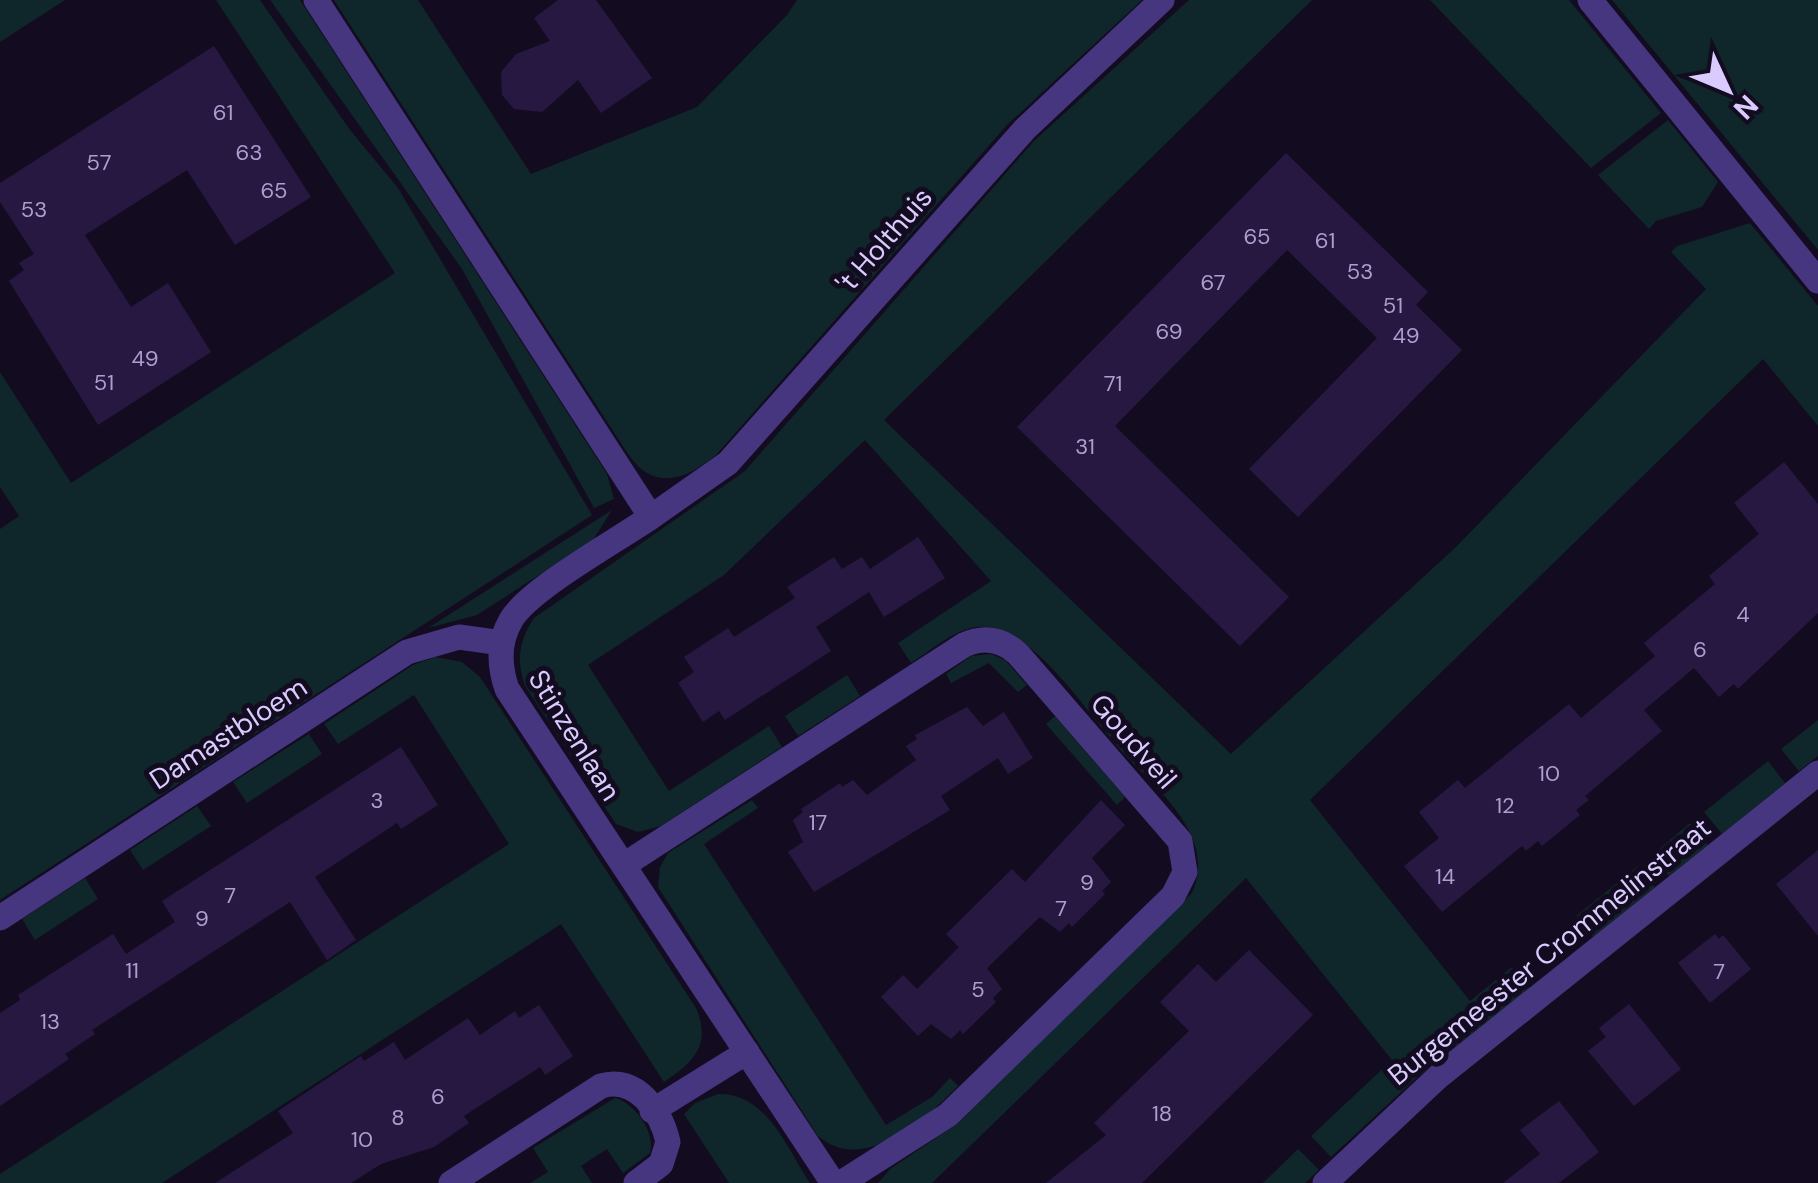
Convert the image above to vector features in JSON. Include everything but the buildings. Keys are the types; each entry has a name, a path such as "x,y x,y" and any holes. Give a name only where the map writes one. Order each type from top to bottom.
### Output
{"street":[{"path":"316,0 651,517 526,602 511,620 502,643"},
{"name":"'t Holthuis","path":"651,517 728,463 1025,129 1162,0"},
{"path":"1590,0 1818,281"},
{"name":"Damastbloem","path":"0,918 407,652 459,637 502,643"},
{"name":"Goudveil","path":"624,865 978,640 1013,649 1180,841 1185,872 1173,896 948,1115 841,1183"},
{"name":"Stinzenlaan","path":"502,643 501,664 507,689 834,1183"},
{"name":"Burgemeester Crommelinstraat","path":"1325,1183 1438,1078 1818,774"},
{"path":"652,1110 746,1052"},
{"path":"451,1183 601,1086 632,1086 665,1130 666,1153 661,1164 636,1183"}],"green space":[{"path":"0,0 65,0 0,42"},
{"path":"216,0 260,0 350,130 398,188 592,515 0,900 0,529 19,516 0,487 0,372 71,483 395,273"},
{"path":"270,0 300,0 607,474 614,499 594,508 462,269"},
{"path":"334,0 418,0 531,174 697,107 797,0 1142,0 1007,125 716,455 682,476 659,478 648,474 628,454"},
{"path":"1189,0 1312,0 884,420 1231,754 1456,547 1706,289 1671,252 1677,246 1750,223 1818,306 1818,426 1763,359 1310,800 1470,1001 1512,967 1530,988 1414,1080 1331,1157 1311,1136 1392,1060 1246,878 932,1183 878,1183 890,1169 957,1124 1192,893 1198,871 1189,831 1163,794 1116,745 1130,730 1123,723 1110,737 1048,664 1010,635 991,628 971,628 955,634 911,663 898,643 991,581 865,440 724,575 588,665 669,791 769,726 782,747 661,826 638,832 616,824 525,686 520,668 522,643 534,618 745,471 1034,141"},
{"path":"1430,0 1569,0 1661,113 1591,168"},
{"path":"1612,0 1818,0 1818,250"},
{"path":"1668,120 1718,182 1702,207 1656,221 1649,229 1598,175"},
{"path":"612,510 593,540 477,615 428,628"},
{"path":"991,654 1005,660 1027,685 1018,692 989,663 951,683 946,674 971,656"},
{"path":"435,657 462,662 480,677 696,1008 701,1043 691,1060 664,1082 561,924 162,1183 0,1183 0,1174 509,844 414,695 338,744 324,724 413,665"},
{"path":"847,675 860,696 798,736 785,716"},
{"path":"1055,716 1125,797 1117,805 1046,724"},
{"path":"1818,720 1818,756 1799,771 1781,749"},
{"path":"309,734 322,754 247,803 233,782"},
{"path":"1768,761 1785,783 1722,834 1704,812"},
{"path":"752,800 758,808 704,844 886,1125 932,1097 950,1078 958,1086 911,1127 873,1146 836,1146 818,1136 658,887 660,867 668,853"},
{"path":"197,806 211,826 143,870 130,850"},
{"path":"1690,823 1708,845 1669,876 1652,855"},
{"path":"1638,866 1655,887 1593,937 1576,916"},
{"path":"85,878 98,899 35,940 22,919"},
{"path":"718,1094 735,1096 762,1112 810,1183 729,1183 684,1114 695,1103"},
{"path":"615,1098 630,1106 642,1120 650,1137 650,1153 623,1173 607,1149 581,1166 592,1183 530,1183 548,1172 533,1148"},
{"path":"1298,1149 1319,1170 1305,1183 1263,1183"}]}
